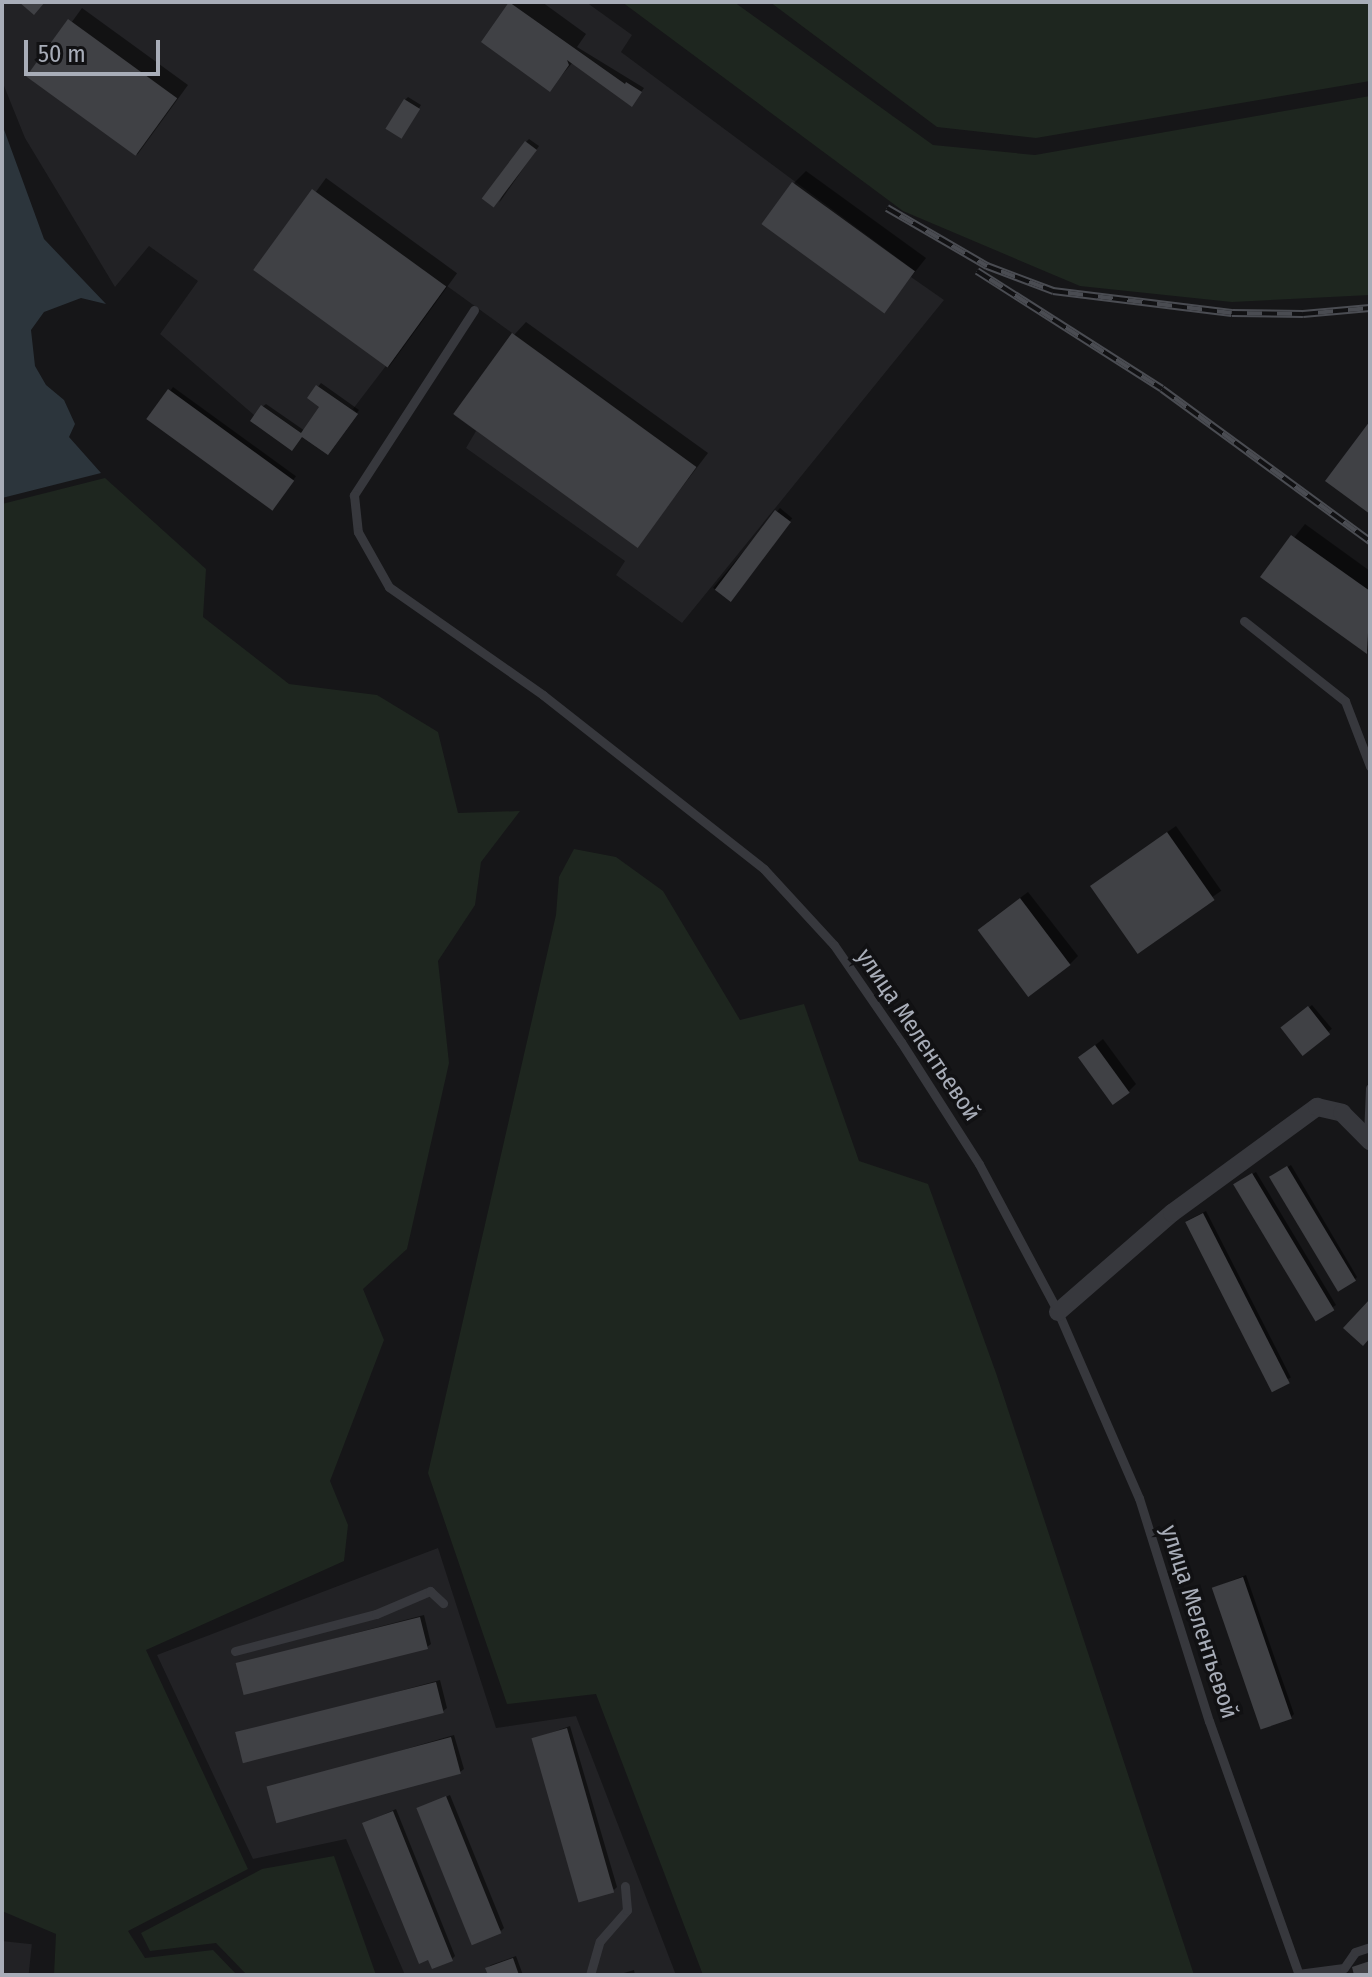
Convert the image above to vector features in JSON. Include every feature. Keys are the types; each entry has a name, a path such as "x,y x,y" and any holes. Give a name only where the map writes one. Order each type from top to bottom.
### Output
{"street":[{"path":"1058,1312 1172,1213 1317,1107 1342,1113 1369,1140"}],"lane":[{"name":"улица Мелентьевой","path":"474,310 354,495 358,532 389,587 543,695 764,869 834,945 979,1164 1058,1312 1139,1498 1209,1721 1298,1974"},
{"path":"1244,621 1345,701 1370,766"},
{"path":"1369,1140 1366,1110 1370,1088"},
{"path":"235,1651 376,1614 430,1591 443,1603"},
{"path":"590,1975 600,1941 627,1910 625,1886"},
{"path":"1298,1974 1344,1968 1355,1952 1370,1947"}],"shaded area":[{"path":"2,2 586,2 632,35 621,52 915,271 911,277 944,300 682,623 616,575 625,561 466,448 476,431 454,415 512,333 447,286 353,409 358,414 328,455 302,437 254,415 160,334 198,281 149,246 115,287 25,138 2,81"},
{"path":"622,2 734,2 933,145 1035,155 1370,96 1370,295 1232,302 1080,286 903,211"},
{"path":"770,2 1370,2 1370,81 1036,138 937,127"},
{"path":"2,124 44,239 106,304 81,298 44,312 31,330 35,366 46,385 64,400 75,424 69,437 101,473 2,498"},
{"path":"105,478 206,569 203,617 289,684 377,695 438,732 458,813 520,811 481,862 475,905 438,961 449,1063 407,1249 363,1289 384,1340 330,1481 348,1525 344,1561 146,1650 248,1869 128,1931 145,1958 213,1950 237,1975 54,1975 56,1934 2,1911 2,504"},
{"path":"574,849 616,857 663,891 740,1020 804,1004 859,1161 928,1184 996,1373 1194,1975 703,1975 596,1694 507,1704 428,1473 556,915 559,877"},
{"path":"438,1548 496,1728 576,1716 676,1975 405,1975 346,1839 253,1859 157,1655"},
{"path":"334,1856 376,1975 247,1975 216,1943 150,1951 141,1933 262,1869"},
{"path":"2,1941 32,1944 29,1975 2,1975"}],"building":[{"path":"19,2 45,2 34,15"},
{"path":"509,2 625,84 642,92 632,107 567,60 569,65 550,92 481,42"},
{"path":"68,19 177,98 135,156 26,76"},
{"path":"404,99 420,109 402,139 385,129"},
{"path":"525,141 537,150 494,208 482,199"},
{"path":"792,182 915,271 884,313 761,224"},
{"path":"312,189 446,287 388,367 253,270"},
{"path":"512,333 696,467 638,548 453,414"},
{"path":"316,385 358,414 328,455 302,437 292,451 250,421 261,405 301,433 319,407 307,398"},
{"path":"168,389 294,481 272,511 146,419"},
{"path":"1370,421 1370,514 1325,481"},
{"path":"775,510 791,522 731,602 715,590"},
{"path":"1291,535 1370,591 1367,654 1260,577"},
{"path":"1167,832 1215,900 1138,954 1090,886"},
{"path":"1020,898 1071,965 1028,997 978,930"},
{"path":"1308,1006 1330,1034 1303,1056 1280,1028"},
{"path":"1095,1045 1130,1093 1113,1105 1078,1057"},
{"path":"1287,1166 1356,1281 1338,1292 1269,1177"},
{"path":"1252,1173 1334,1310 1316,1321 1233,1184"},
{"path":"1203,1213 1290,1383 1272,1392 1185,1222"},
{"path":"1370,1299 1370,1338 1363,1346 1343,1328"},
{"path":"1243,1577 1292,1719 1261,1730 1212,1588"},
{"path":"420,1617 428,1649 244,1695 236,1663"},
{"path":"436,1682 444,1713 243,1763 235,1732"},
{"path":"567,1728 614,1892 579,1903 531,1738"},
{"path":"451,1737 461,1774 276,1823 267,1786"},
{"path":"446,1796 501,1933 472,1945 416,1808"},
{"path":"393,1811 453,1961 432,1969 428,1960 419,1964 362,1823"},
{"path":"513,1958 519,1975 488,1975 485,1968"},
{"path":"1370,1961 1370,1975 1354,1975 1352,1967"}],"railway":[{"path":"887,208 987,266 1053,291 1232,313 1303,314 1370,308"},
{"path":"977,271 1162,389 1370,541"}]}
